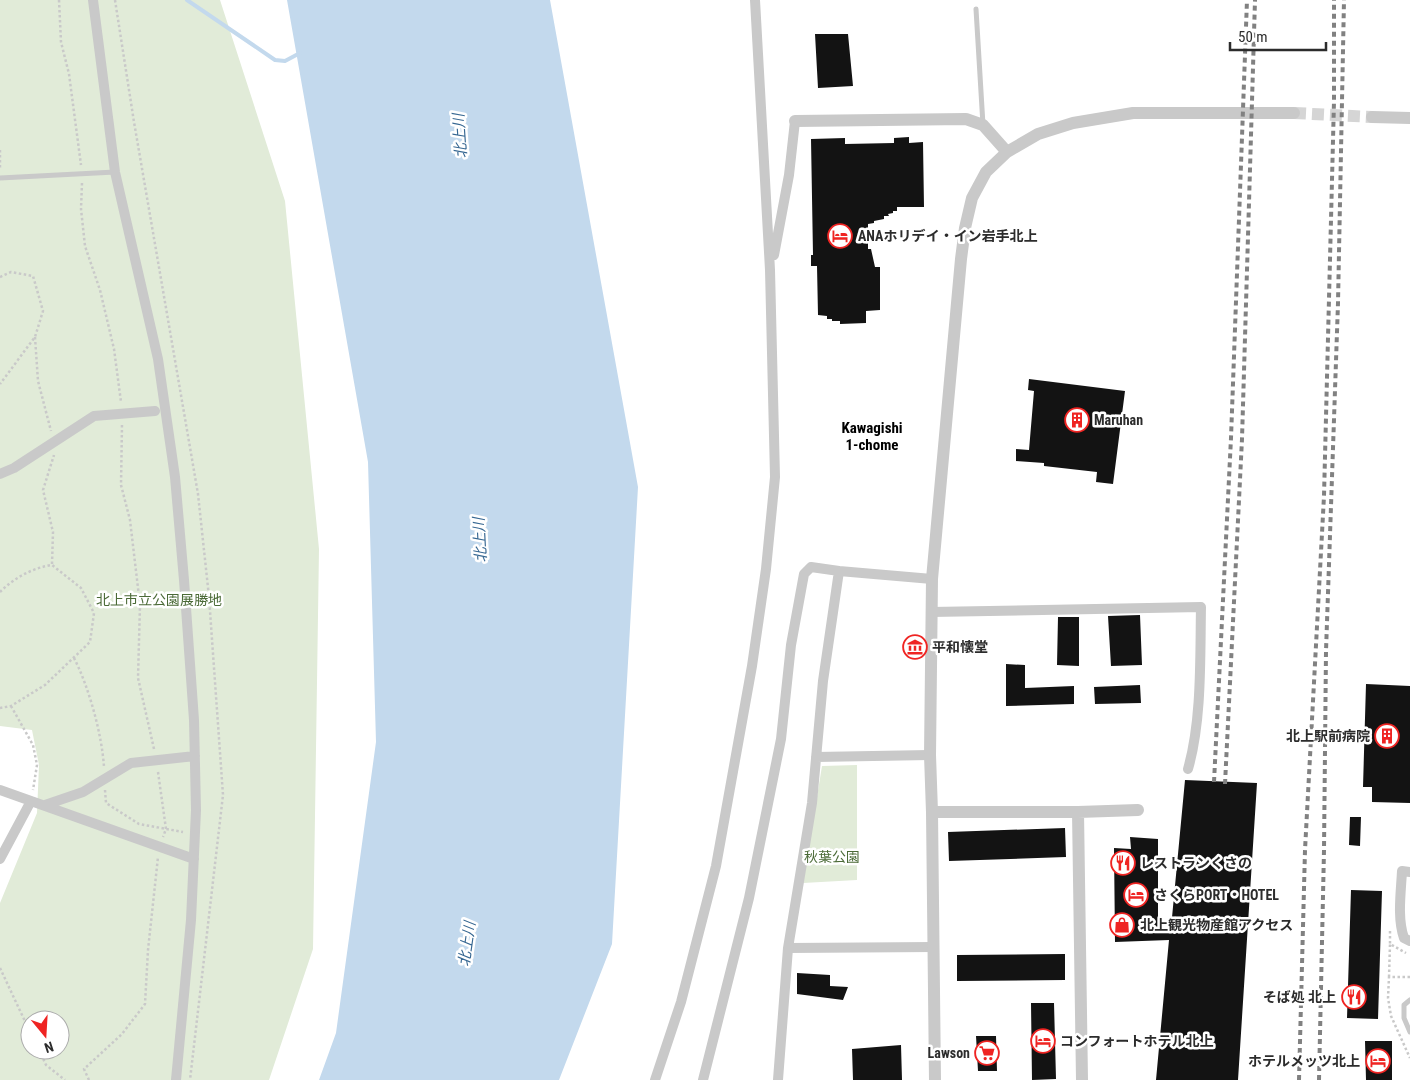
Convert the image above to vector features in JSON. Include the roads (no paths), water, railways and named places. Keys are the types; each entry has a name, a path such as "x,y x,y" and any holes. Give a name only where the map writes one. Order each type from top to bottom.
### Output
{"street":[{"path":"93,0 115,172 158,359 174,478 185,590 194,720 196,810 191,920 176,1080"},
{"path":"655,1080 683,996 716,866 752,666 766,569 775,477 770,270 755,0"},
{"path":"935,1080 930,755 932,578 965,228 972,198 986,172 1007,152 1038,134 1073,123 1134,113 1294,113"},
{"path":"1372,118 1410,118"},
{"path":"770,270 789,175 795,121 966,119 984,125 1007,152"},
{"path":"0,474 14,468 94,416 155,411"},
{"path":"703,1080 751,889 781,739 791,644 804,574 811,567 932,578"},
{"path":"778,1080 788,948 812,803 823,681 839,571"},
{"path":"932,612 1201,607 1198,707 1188,769"},
{"path":"816,757 930,755"},
{"path":"45,805 83,792 131,764 195,756"},
{"path":"0,790 194,859"},
{"path":"0,859 31,801"},
{"path":"932,812 1138,810"},
{"path":"1078,812 1082,1080"},
{"path":"1410,872 1402,871 1401,930 1404,938 1410,941"},
{"path":"788,948 934,947"}],"lane":[{"path":"976,10 984,125"},
{"path":"0,178 115,172"},
{"path":"1410,1000 1404,1005 1404,1018 1410,1032"}],"water":[{"name":"北上川","path":"287,0 550,0 638,487 612,944 559,1080 319,1080 336,1033 376,742 368,462"}],"waterway":[{"path":"187,0 275,60 285,61 300,53"}],"tunnel":[{"path":"1294,113 1372,117"}],"railway":[{"path":"1214,782 1231,438 1247,0"},
{"path":"1225,784 1242,439 1255,0"},
{"path":"1299,1080 1305,850 1324,496 1334,101 1334,0"},
{"path":"1319,1080 1326,651 1338,303 1344,0"}],"place":[{"name":"ANAホリデイ・イン岩手北上","path":"840,236"},
{"name":"Maruhan","path":"1077,420"},
{"name":"平和懐堂","path":"915,647"},
{"name":"北上駅前病院","path":"1387,736"},
{"name":"レストランくさの","path":"1123,863"},
{"name":"さくらPORT・HOTEL","path":"1136,895"},
{"name":"北上観光物産館アクセス","path":"1122,925"},
{"name":"そば処 北上","path":"1354,997"},
{"name":"コンフォートホテル北上","path":"1043,1041"},
{"name":"Lawson","path":"987,1053"},
{"name":"ホテルメッツ北上","path":"1378,1061"}],"district":[{"name":"Kawagishi 1-chome","path":"872,436"}],"park label":[{"name":"北上市立公園展勝地","path":"159,600"},
{"name":"秋葉公園","path":"832,857"}]}
